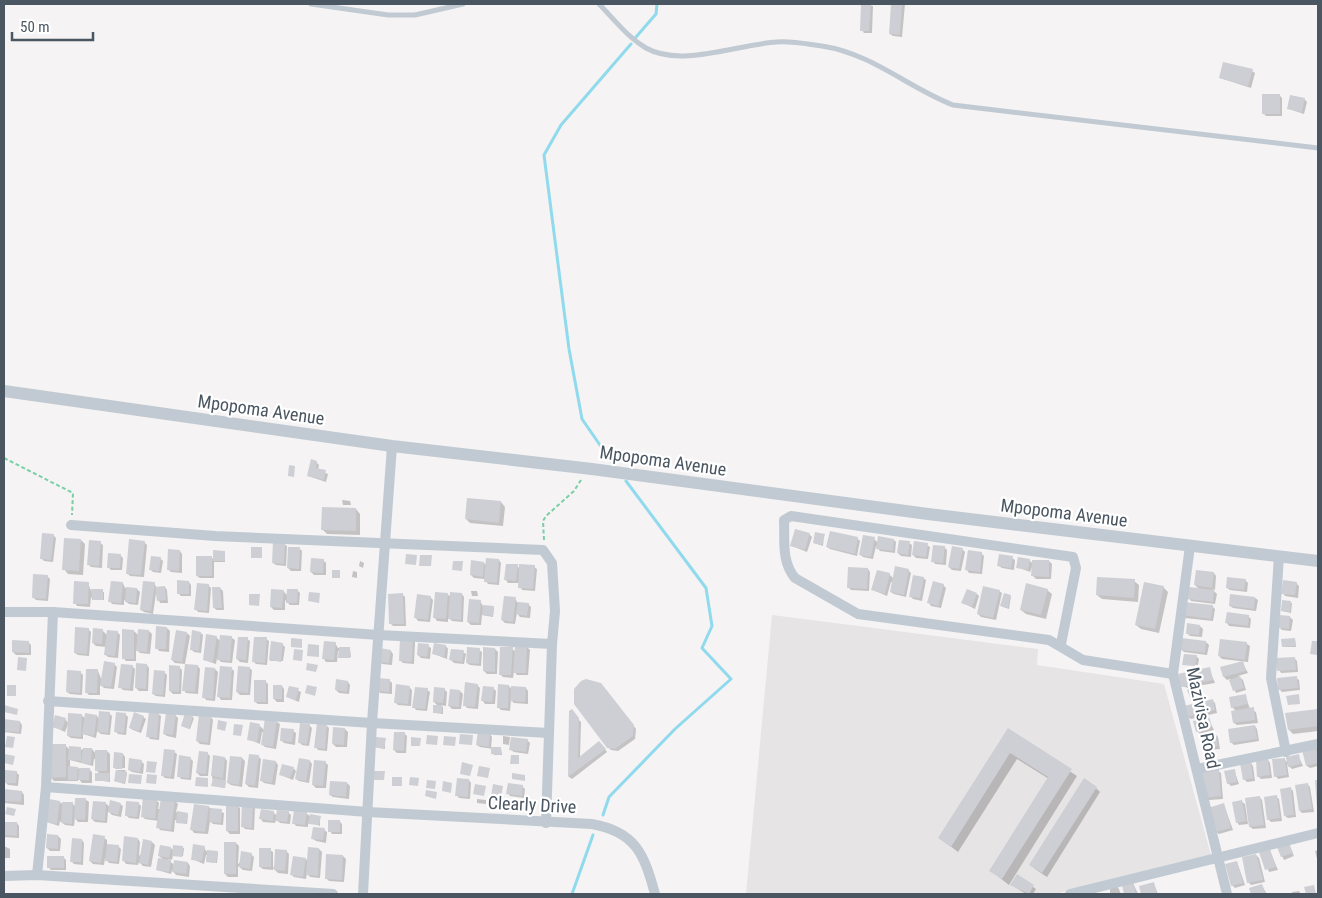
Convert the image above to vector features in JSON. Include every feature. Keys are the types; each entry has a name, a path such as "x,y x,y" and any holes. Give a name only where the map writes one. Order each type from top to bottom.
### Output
{"street":[{"name":"Mpopoma Avenue","path":"4,390 392,446 586,468 928,514 1318,561"},
{"path":"363,894 372,723 392,446"},
{"path":"1061,644 1076,568 1073,557 791,516 784,520 786,564 790,572 795,578 854,613 1049,640 1061,644 1083,660 1172,674"},
{"path":"71,525 384,544 543,550 552,563 555,611 552,644 546,823"},
{"name":"Mazivisa Road","path":"1190,546 1172,674 1227,894"},
{"path":"1279,556 1271,678 1286,752"},
{"path":"4,612 52,612 379,635 552,644"},
{"path":"37,876 46,787 52,612"},
{"path":"48,701 549,733"},
{"path":"1197,769 1318,744"},
{"name":"Clearly Drive","path":"46,787 368,812 592,824 609,827 636,844 644,858 655,894"},
{"path":"1070,894 1318,833"},
{"path":"4,876 37,876 333,894"}],"lane":[{"path":"312,4 388,15 415,16 463,4"},
{"path":"599,4 633,39 661,55 688,56 777,42 822,46 870,60 927,95 953,105 1318,148"}],"path":[{"path":"4,458 74,493 71,525"},
{"path":"543,550 543,521 546,516 574,491 586,468"}],"shaded area":[{"path":"772,615 1038,649 1037,665 1164,684 1211,855 1055,894 746,894"}],"building":[{"path":"861,4 871,4 869,31 860,31"},
{"path":"891,4 902,4 900,35 889,34"},
{"path":"1223,62 1253,69 1248,86 1219,78"},
{"path":"1262,94 1280,94 1280,114 1262,114"},
{"path":"1290,95 1305,98 1302,112 1287,109"},
{"path":"311,459 317,461 316,468 326,470 324,480 307,476"},
{"path":"289,465 295,466 294,477 288,476"},
{"path":"467,498 501,501 499,523 465,519"},
{"path":"322,507 356,508 356,531 321,530"},
{"path":"795,529 810,533 805,550 790,546"},
{"path":"830,531 858,537 855,554 826,547"},
{"path":"815,532 825,534 822,545 813,543"},
{"path":"42,533 54,534 51,560 40,559"},
{"path":"863,535 875,537 871,557 859,555"},
{"path":"878,536 894,539 893,551 876,549"},
{"path":"64,538 81,539 79,571 62,570"},
{"path":"129,539 145,541 141,575 126,574"},
{"path":"89,540 101,541 99,566 87,565"},
{"path":"899,540 910,541 908,555 897,553"},
{"path":"914,541 928,543 926,557 912,555"},
{"path":"273,542 285,543 284,564 272,563"},
{"path":"933,545 945,546 943,563 931,562"},
{"path":"952,546 963,548 959,569 948,567"},
{"path":"251,547 262,547 262,558 251,558"},
{"path":"288,547 300,547 299,569 287,568"},
{"path":"168,549 180,550 179,571 167,570"},
{"path":"213,550 225,551 225,561 213,561"},
{"path":"968,550 982,552 980,572 965,570"},
{"path":"108,553 121,554 120,568 107,568"},
{"path":"406,554 417,555 416,565 405,564"},
{"path":"999,554 1013,556 1011,568 997,566"},
{"path":"420,555 432,555 431,566 419,566"},
{"path":"151,556 161,557 159,571 149,570"},
{"path":"196,556 212,556 212,576 196,576"},
{"path":"1018,557 1030,559 1028,570 1016,568"},
{"path":"311,558 324,559 323,573 310,572"},
{"path":"486,558 499,559 497,583 484,582"},
{"path":"471,560 484,562 483,577 470,575"},
{"path":"1032,560 1049,560 1049,577 1031,576"},
{"path":"453,561 463,561 462,571 452,570"},
{"path":"506,564 518,564 516,581 504,580"},
{"path":"519,564 535,565 533,589 518,588"},
{"path":"895,566 909,569 904,595 890,592"},
{"path":"848,567 868,568 867,589 847,588"},
{"path":"332,570 340,570 340,578 332,578"},
{"path":"877,570 890,573 885,594 871,590"},
{"path":"1196,570 1214,572 1212,588 1194,585"},
{"path":"33,574 48,575 46,599 32,598"},
{"path":"913,575 924,577 920,598 909,597"},
{"path":"1097,577 1135,579 1134,598 1096,595"},
{"path":"1227,577 1246,579 1244,590 1226,588"},
{"path":"177,580 189,581 189,594 177,594"},
{"path":"1283,580 1297,582 1295,595 1281,594"},
{"path":"74,581 89,582 88,604 73,604"},
{"path":"111,581 123,582 121,603 108,602"},
{"path":"143,581 155,582 151,611 140,610"},
{"path":"933,581 944,584 938,606 927,603"},
{"path":"1144,582 1164,586 1155,629 1135,625"},
{"path":"197,583 209,584 207,611 194,610"},
{"path":"1026,583 1048,589 1041,615 1020,610"},
{"path":"165,586 166,600 157,601 155,587"},
{"path":"983,586 1000,590 993,618 977,614"},
{"path":"126,587 137,588 136,603 125,602"},
{"path":"212,587 220,587 222,608 213,608"},
{"path":"1189,587 1214,590 1213,602 1187,599"},
{"path":"91,589 103,589 103,600 92,600"},
{"path":"271,589 284,590 282,608 270,607"},
{"path":"287,589 298,589 297,603 286,603"},
{"path":"967,589 977,593 972,607 961,603"},
{"path":"309,592 320,593 319,603 308,601"},
{"path":"435,592 448,593 446,619 433,618"},
{"path":"450,592 462,593 461,620 448,619"},
{"path":"403,593 404,624 389,624 388,594"},
{"path":"1004,593 1011,595 1008,608 1000,606"},
{"path":"249,594 260,594 259,606 249,605"},
{"path":"417,594 431,596 428,620 414,618"},
{"path":"1230,594 1255,597 1254,609 1229,606"},
{"path":"504,596 516,597 513,622 501,620"},
{"path":"469,599 481,600 479,623 467,622"},
{"path":"1282,600 1291,601 1290,612 1281,611"},
{"path":"518,602 529,603 527,616 516,614"},
{"path":"1183,602 1213,605 1211,619 1181,615"},
{"path":"483,605 494,606 493,616 482,615"},
{"path":"1227,612 1249,615 1248,626 1225,623"},
{"path":"1280,615 1290,616 1289,629 1278,628"},
{"path":"1187,623 1200,625 1199,635 1186,634"},
{"path":"156,626 167,627 166,649 155,649"},
{"path":"75,627 89,628 87,654 74,653"},
{"path":"93,628 103,629 102,644 92,643"},
{"path":"122,629 134,630 134,659 122,659"},
{"path":"138,629 149,630 147,652 136,651"},
{"path":"107,630 118,631 115,656 104,655"},
{"path":"176,630 187,632 182,662 171,660"},
{"path":"192,630 201,632 199,651 190,650"},
{"path":"206,634 217,636 213,662 203,660"},
{"path":"220,635 232,636 230,661 217,660"},
{"path":"238,637 248,637 246,660 236,659"},
{"path":"254,637 267,637 265,663 252,662"},
{"path":"291,638 302,639 302,648 291,647"},
{"path":"400,638 413,638 412,662 399,661"},
{"path":"1181,638 1206,641 1205,653 1180,650"},
{"path":"1295,638 1296,646 1282,647 1281,639"},
{"path":"1220,639 1247,642 1245,660 1218,656"},
{"path":"12,640 29,641 29,653 12,652"},
{"path":"271,641 283,643 281,662 269,660"},
{"path":"324,641 336,642 334,660 322,659"},
{"path":"1312,641 1318,641 1318,655 1310,654"},
{"path":"418,643 429,644 427,657 417,655"},
{"path":"434,643 446,645 444,657 432,654"},
{"path":"308,644 319,645 319,657 307,656"},
{"path":"515,646 527,646 526,673 513,673"},
{"path":"339,647 350,647 350,658 338,658"},
{"path":"467,647 480,648 479,664 466,663"},
{"path":"483,647 495,648 495,672 483,671"},
{"path":"500,647 513,647 511,675 499,675"},
{"path":"380,648 391,650 389,663 378,662"},
{"path":"294,649 303,650 302,661 293,660"},
{"path":"451,649 464,650 462,662 449,660"},
{"path":"1184,654 1197,655 1195,666 1182,665"},
{"path":"18,657 27,658 26,671 17,670"},
{"path":"1295,657 1296,670 1277,671 1276,658"},
{"path":"104,661 115,663 111,687 100,686"},
{"path":"1243,661 1246,671 1223,677 1220,667"},
{"path":"136,663 147,664 146,689 135,688"},
{"path":"307,663 318,665 316,672 306,670"},
{"path":"121,664 133,665 130,689 118,688"},
{"path":"185,664 198,665 195,692 182,691"},
{"path":"169,665 180,666 179,692 169,691"},
{"path":"220,666 232,667 230,698 217,697"},
{"path":"238,666 250,667 248,693 236,692"},
{"path":"205,667 215,668 213,699 202,698"},
{"path":"1210,667 1213,680 1181,687 1178,674"},
{"path":"86,669 98,669 97,693 85,693"},
{"path":"67,670 81,671 80,693 66,692"},
{"path":"154,670 165,671 163,695 152,694"},
{"path":"1240,676 1244,688 1233,691 1229,680"},
{"path":"1297,676 1298,688 1278,690 1277,678"},
{"path":"377,678 390,679 389,692 376,691"},
{"path":"336,679 348,681 347,692 335,690"},
{"path":"586,679 601,683 634,725 633,736 615,749 607,748 574,704 574,689 581,681"},
{"path":"254,680 266,680 266,702 254,702"},
{"path":"465,682 478,684 475,707 463,706"},
{"path":"396,684 410,686 408,704 394,703"},
{"path":"498,684 509,685 508,708 497,708"},
{"path":"7,685 16,685 16,696 7,696"},
{"path":"273,685 282,685 282,699 273,699"},
{"path":"307,685 317,687 315,696 305,693"},
{"path":"1198,685 1203,697 1192,702 1187,690"},
{"path":"289,686 299,688 296,700 286,697"},
{"path":"483,686 494,687 492,702 481,701"},
{"path":"511,686 526,687 525,702 510,701"},
{"path":"415,687 428,688 425,709 412,708"},
{"path":"434,687 445,688 443,703 433,702"},
{"path":"450,689 460,690 459,707 448,706"},
{"path":"1246,694 1248,704 1231,708 1229,697"},
{"path":"1299,694 1300,704 1288,705 1286,696"},
{"path":"1213,699 1215,710 1187,717 1184,706"},
{"path":"4,705 18,709 17,715 4,712"},
{"path":"433,705 442,705 442,713 433,713"},
{"path":"1254,707 1255,720 1233,723 1231,711"},
{"path":"572,709 579,718 578,758 599,741 606,749 568,777 569,711"},
{"path":"1318,709 1318,726 1288,730 1285,713"},
{"path":"99,711 110,712 108,733 97,732"},
{"path":"149,711 159,712 157,738 146,737"},
{"path":"116,712 126,713 124,733 114,732"},
{"path":"134,712 144,716 139,731 129,728"},
{"path":"68,713 82,714 81,737 67,736"},
{"path":"85,713 97,715 94,736 82,734"},
{"path":"166,713 176,714 173,735 163,734"},
{"path":"185,713 193,716 189,729 181,726"},
{"path":"199,714 211,716 208,743 196,741"},
{"path":"55,715 66,718 62,730 52,727"},
{"path":"1209,716 1212,727 1196,732 1193,721"},
{"path":"265,718 277,720 273,747 261,745"},
{"path":"4,719 20,721 19,732 4,731"},
{"path":"218,720 227,722 225,731 217,729"},
{"path":"250,722 260,724 257,742 247,740"},
{"path":"300,723 310,724 307,744 298,743"},
{"path":"317,723 327,724 325,749 314,748"},
{"path":"234,724 243,725 241,736 233,735"},
{"path":"1255,725 1257,739 1230,743 1228,729"},
{"path":"333,727 345,728 344,745 332,744"},
{"path":"281,728 294,729 292,742 280,741"},
{"path":"1008,728 1072,769 1002,879 989,871 1048,777 1010,753 951,847 938,838"},
{"path":"478,731 490,733 489,747 476,745"},
{"path":"394,732 405,732 404,751 393,750"},
{"path":"1215,733 1218,746 1203,748 1201,735"},
{"path":"460,734 473,735 472,745 459,744"},
{"path":"427,735 438,736 437,745 426,744"},
{"path":"7,736 15,737 13,748 5,747"},
{"path":"444,736 456,737 455,746 443,745"},
{"path":"376,737 386,738 384,749 374,747"},
{"path":"411,737 421,738 420,746 411,746"},
{"path":"511,737 528,739 526,752 509,750"},
{"path":"48,744 66,744 66,777 49,778"},
{"path":"69,746 81,747 81,761 68,760"},
{"path":"1316,746 1318,763 1306,766 1302,750"},
{"path":"491,747 501,747 501,755 491,754"},
{"path":"83,748 92,748 91,764 81,763"},
{"path":"164,749 175,750 171,777 161,776"},
{"path":"95,750 107,750 107,771 95,771"},
{"path":"199,751 208,752 206,774 196,773"},
{"path":"114,752 123,753 122,769 113,768"},
{"path":"4,754 15,756 13,765 4,763"},
{"path":"249,754 259,755 255,786 245,784"},
{"path":"1299,754 1301,764 1288,767 1286,757"},
{"path":"179,755 191,757 189,778 177,777"},
{"path":"213,755 225,757 223,778 211,776"},
{"path":"511,755 519,755 519,764 510,764"},
{"path":"230,756 242,757 239,785 227,783"},
{"path":"129,758 142,760 140,772 128,770"},
{"path":"299,758 310,760 306,781 295,779"},
{"path":"1285,758 1287,775 1274,777 1272,759"},
{"path":"263,759 276,761 272,783 260,781"},
{"path":"1268,759 1270,775 1257,777 1256,760"},
{"path":"314,760 326,761 323,786 312,785"},
{"path":"147,761 157,762 155,773 146,772"},
{"path":"462,762 473,765 470,776 460,774"},
{"path":"1251,762 1253,778 1243,780 1240,763"},
{"path":"282,764 294,767 290,778 279,775"},
{"path":"68,766 78,767 77,780 68,780"},
{"path":"479,766 490,768 488,778 477,776"},
{"path":"79,768 90,768 89,780 78,780"},
{"path":"1219,769 1221,796 1205,798 1202,771"},
{"path":"1235,769 1237,782 1227,784 1224,771"},
{"path":"5,770 17,771 16,783 4,783"},
{"path":"116,770 127,772 124,784 114,781"},
{"path":"374,771 385,771 384,780 373,780"},
{"path":"95,773 110,773 109,781 95,781"},
{"path":"512,773 525,775 525,781 512,779"},
{"path":"129,774 142,775 141,784 128,783"},
{"path":"147,774 157,775 156,784 146,783"},
{"path":"196,777 208,778 208,787 195,786"},
{"path":"392,777 402,777 402,786 392,786"},
{"path":"410,777 419,778 418,786 409,785"},
{"path":"213,778 226,780 225,788 211,786"},
{"path":"457,778 469,779 468,797 455,796"},
{"path":"1084,778 1097,787 1042,873 1029,865"},
{"path":"427,780 436,781 435,789 426,788"},
{"path":"1315,780 1318,780 1318,808 1317,808"},
{"path":"330,781 347,782 346,797 329,795"},
{"path":"443,781 452,783 451,793 442,791"},
{"path":"508,783 523,785 522,796 506,794"},
{"path":"1308,783 1312,809 1299,811 1295,785"},
{"path":"475,784 486,786 484,796 473,794"},
{"path":"493,784 503,786 501,797 491,796"},
{"path":"1291,787 1294,815 1284,816 1280,789"},
{"path":"4,789 22,791 21,802 4,801"},
{"path":"426,790 437,792 436,799 425,796"},
{"path":"1277,795 1280,818 1267,820 1264,797"},
{"path":"1260,796 1264,825 1249,827 1245,798"},
{"path":"143,797 157,799 155,819 141,817"},
{"path":"75,798 86,798 85,820 74,819"},
{"path":"161,798 175,800 171,830 156,828"},
{"path":"49,799 60,801 57,824 46,822"},
{"path":"110,800 121,803 118,815 108,812"},
{"path":"1242,800 1246,821 1236,823 1232,802"},
{"path":"93,801 106,802 105,821 91,819"},
{"path":"126,801 139,802 137,817 125,816"},
{"path":"62,802 73,802 72,824 61,823"},
{"path":"242,803 253,803 252,828 241,827"},
{"path":"1224,803 1231,828 1215,832 1208,808"},
{"path":"194,804 209,806 205,832 190,830"},
{"path":"226,804 238,804 238,831 226,831"},
{"path":"7,807 16,809 14,816 5,814"},
{"path":"210,808 222,809 221,823 209,822"},
{"path":"261,809 274,811 273,821 259,819"},
{"path":"277,810 289,811 287,822 275,821"},
{"path":"294,810 307,811 305,825 292,824"},
{"path":"177,811 188,813 186,824 176,823"},
{"path":"310,814 321,816 319,825 308,824"},
{"path":"328,820 340,820 340,832 328,832"},
{"path":"4,822 17,822 17,836 4,835"},
{"path":"313,827 325,828 323,840 311,839"},
{"path":"47,834 58,835 58,849 46,848"},
{"path":"93,834 105,836 101,863 89,861"},
{"path":"124,836 138,838 136,863 122,861"},
{"path":"72,838 82,839 81,862 70,862"},
{"path":"143,839 152,841 148,865 139,863"},
{"path":"224,842 236,842 236,874 224,874"},
{"path":"1289,843 1293,853 1281,857 1277,847"},
{"path":"107,844 119,845 117,862 105,861"},
{"path":"193,844 205,846 202,861 191,860"},
{"path":"160,845 171,847 169,858 158,856"},
{"path":"173,845 183,846 182,857 172,856"},
{"path":"1269,846 1276,867 1265,870 1258,849"},
{"path":"308,847 319,848 318,876 306,875"},
{"path":"259,848 271,848 271,867 259,867"},
{"path":"275,849 287,850 285,871 274,870"},
{"path":"207,850 218,851 216,863 206,862"},
{"path":"241,851 252,853 250,869 239,867"},
{"path":"326,854 343,855 342,880 325,879"},
{"path":"1256,854 1263,880 1247,883 1242,857"},
{"path":"47,856 64,856 64,868 47,868"},
{"path":"293,856 306,858 303,877 290,875"},
{"path":"158,858 171,860 169,872 156,870"},
{"path":"174,860 188,862 186,874 172,872"},
{"path":"1237,861 1243,883 1231,886 1225,864"},
{"path":"1017,874 1034,885 1029,894 1010,885"},
{"path":"1133,882 1136,894 1124,894 1122,885"},
{"path":"1154,882 1157,894 1141,894 1139,886"},
{"path":"1262,884 1266,894 1251,894 1249,888"},
{"path":"1314,885 1316,894 1306,894 1304,887"}],"waterway":[{"path":"636,37 656,14 657,4"},
{"path":"611,461 582,419 569,349 544,155 561,125 631,44"},
{"path":"603,815 609,797 675,729 731,679 702,648 712,626 706,588 626,481"},
{"path":"572,894 593,835"}]}
